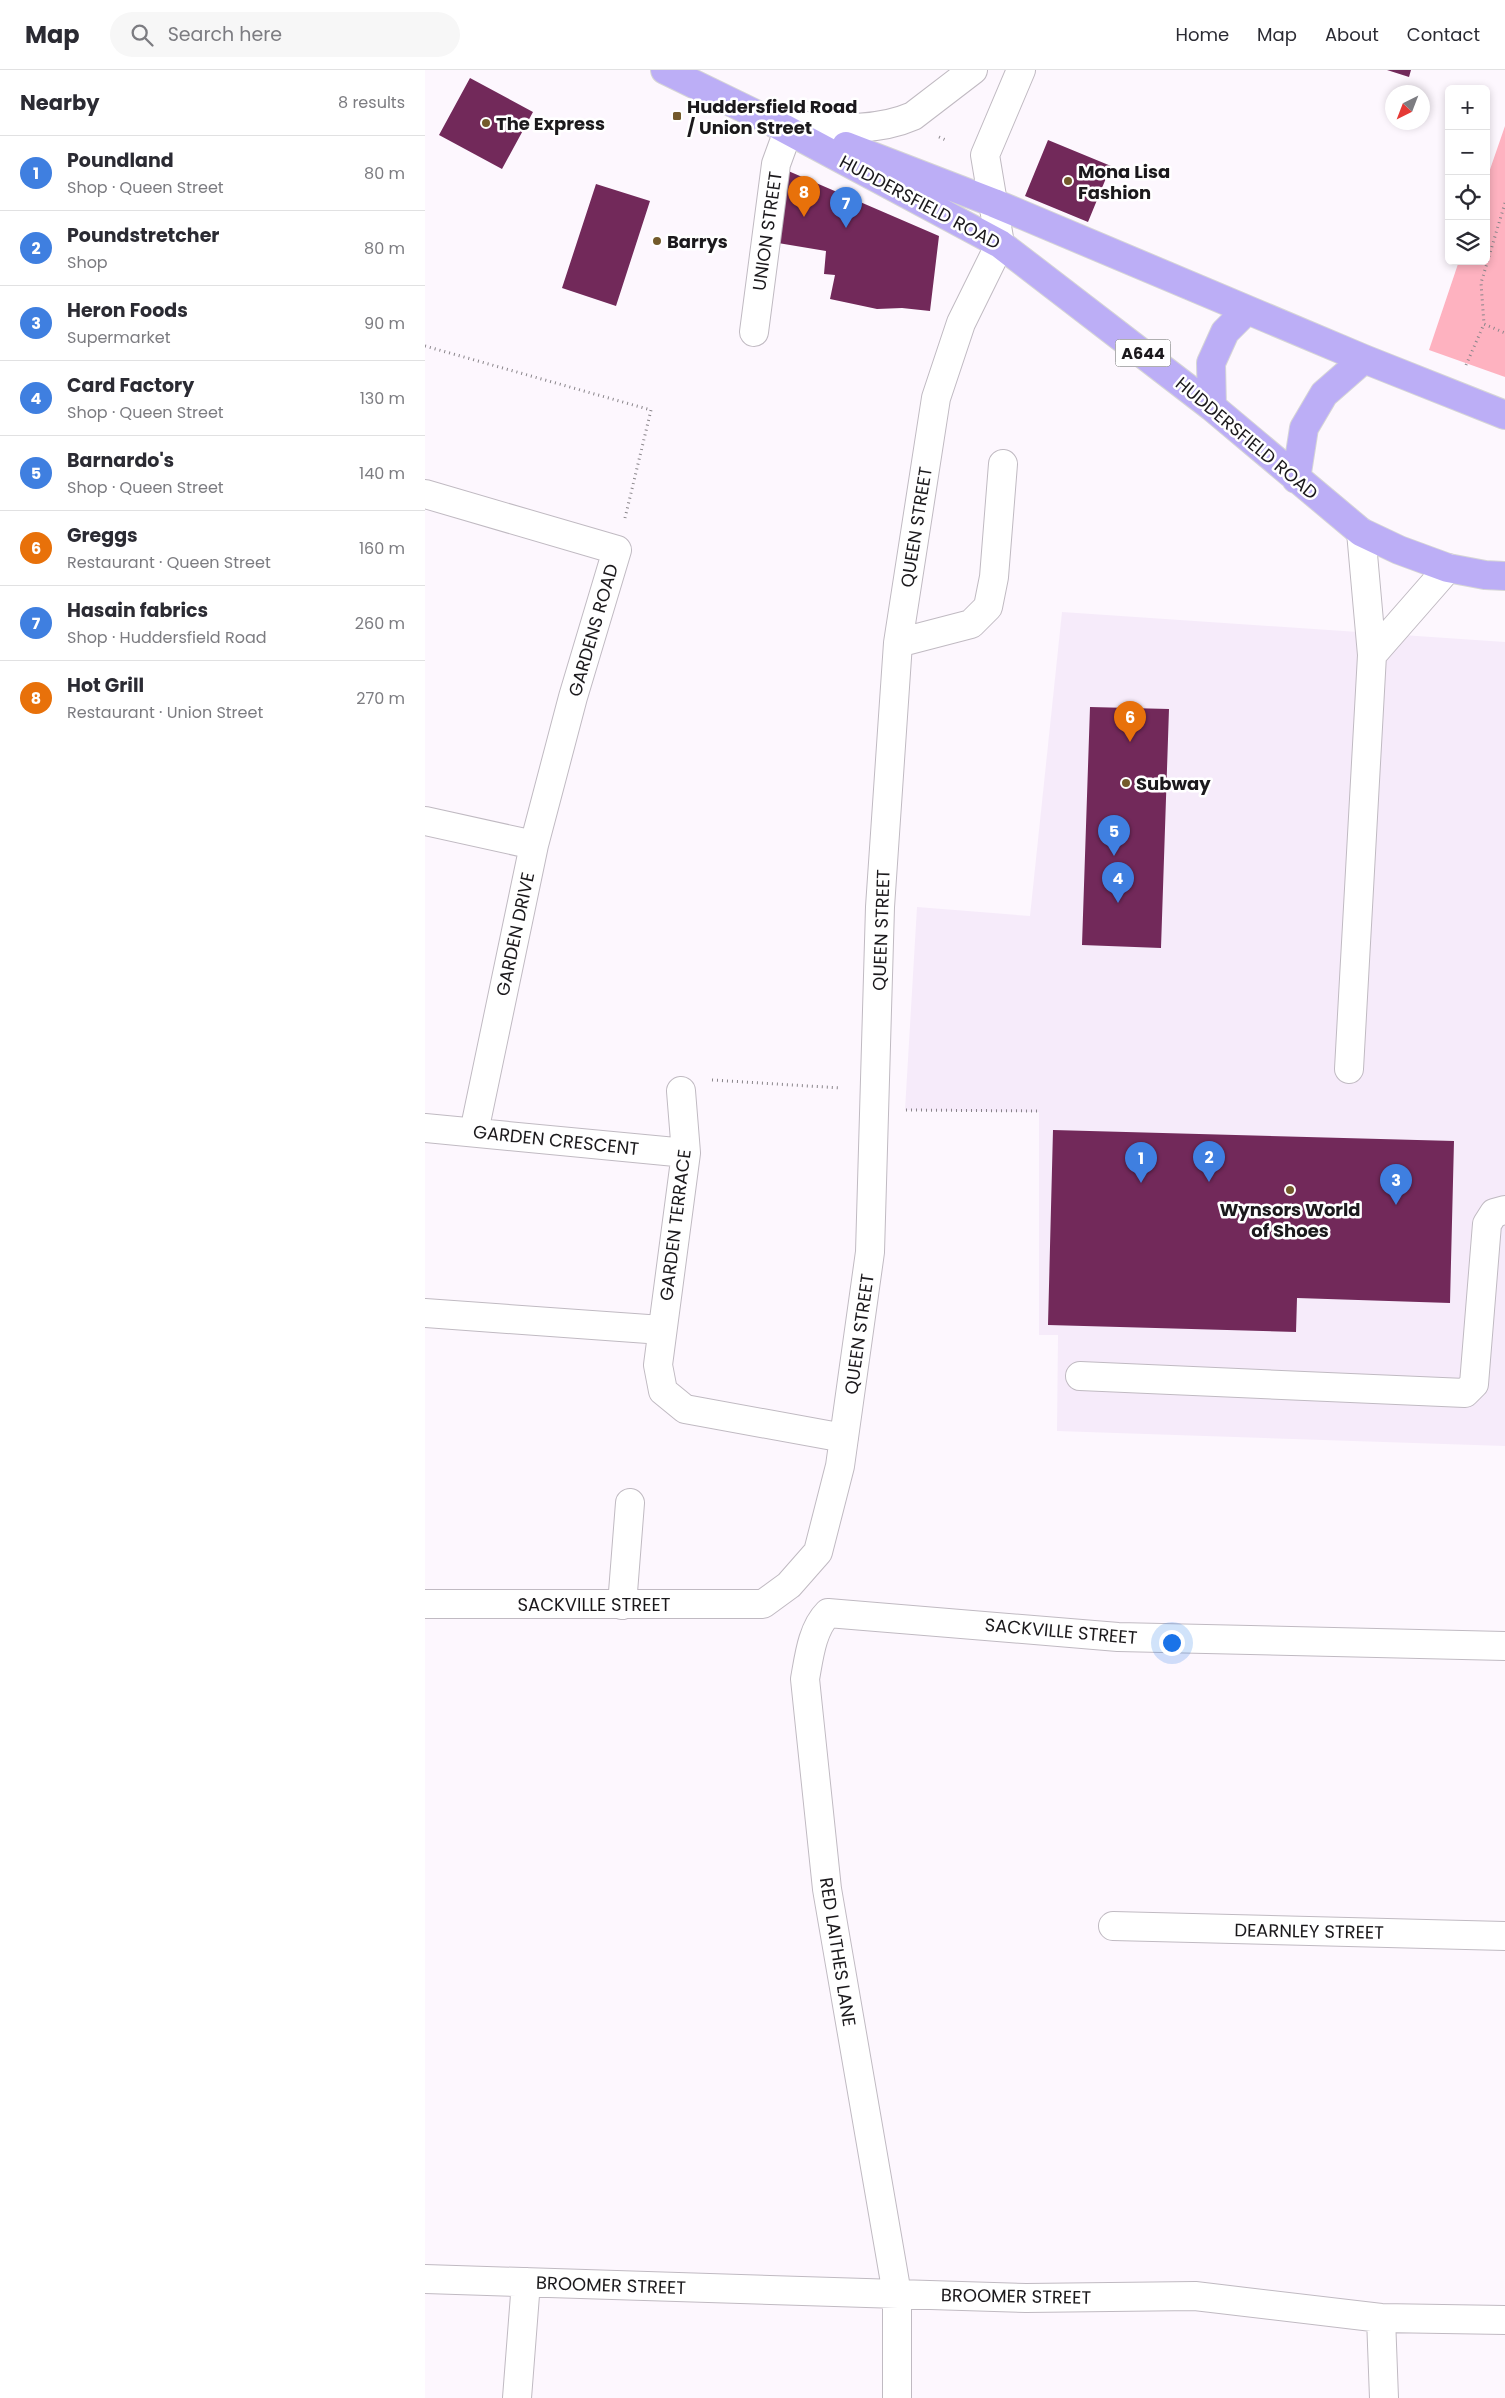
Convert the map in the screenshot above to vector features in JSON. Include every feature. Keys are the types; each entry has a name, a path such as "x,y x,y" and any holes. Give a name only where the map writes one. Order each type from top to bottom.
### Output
{"highway":[{"name":"HUDDERSFIELD ROAD","path":"665,70 782,127 1000,244 1213,407 1361,532 1399,550 1448,568 1498,570"},
{"name":"HUDDERSFIELD ROAD","path":"782,127 853,148 994,203 1364,360 1446,392 1501,418"},
{"path":"1213,407 1211,363 1225,332 1247,310"},
{"path":"1296,478 1304,428 1324,394 1364,360"}],"street":[{"path":"782,127 862,128 901,121 913,116 973,70"},
{"path":"1000,244 985,155 1021,70"},
{"name":"UNION STREET","path":"753,332 782,127"},
{"name":"QUEEN STREET","path":"763,1604 789,1585 818,1552 840,1466 870,1252 880,906 898,643 936,398 961,323 1000,244"},
{"path":"898,643 971,624 988,607 994,577 1003,464"},
{"name":"GARDENS ROAD","path":"425,494 617,550 573,697 534,845"},
{"path":"1349,1069 1372,655 1361,532"},
{"path":"1372,655 1448,568"},
{"path":"425,821 534,845"},
{"name":"GARDEN DRIVE","path":"474,1132 534,845"},
{"name":"GARDEN TERRACE","path":"681,1090 687,1153 658,1365 663,1391 685,1409 844,1438"},
{"name":"GARDEN CRESCENT","path":"425,1128 687,1153"},
{"path":"1080,1376 1465,1393 1474,1384 1487,1224 1494,1213 1505,1210"},
{"path":"425,1313 662,1330"},
{"path":"623,1605 630,1503"},
{"name":"SACKVILLE STREET","path":"425,1604 763,1604"},
{"name":"SACKVILLE STREET","path":"828,1612 1118,1637 1505,1646"},
{"name":"RED LAITHES LANE","path":"828,1612 822,1619 811,1648 805,1679 825,1880 897,2294 897,2398"},
{"name":"DEARNLEY STREET","path":"1113,1926 1505,1936"},
{"name":"BROOMER STREET","path":"425,2279 1026,2298 1195,2296 1381,2318 1505,2320"},
{"name":"BROOMER STREET","path":"517,2398 526,2282"},
{"path":"1381,2318 1384,2398"}],"path":[{"path":"1446,392 1467,365 1484,324 1481,283 1505,203"},
{"path":"1484,324 1505,333"},
{"path":"425,346 651,410 617,550"},
{"path":"681,1090 707,1080 875,1090 905,1110 1039,1111"}],"shaded area":[{"path":"1505,126 1505,377 1429,350 1458,265 1490,265 1490,169"},
{"path":"1062,612 1505,642 1505,1446 1057,1431 1058,1335 1039,1335 1039,1112 905,1110 917,907 1030,916"}],"building":[{"path":"1387,70 1411,70 1409,77"},
{"name":"The Express","path":"470,78 533,112 502,169 439,135"},
{"name":"Mona Lisa Fashion","path":"1048,140 1111,166 1088,222 1025,196"},
{"path":"786,170 939,236 930,311 902,308 877,309 830,299 835,275 824,274 826,251 772,242"},
{"path":"596,184 650,201 616,306 562,288"},
{"path":"1090,707 1169,709 1161,948 1082,945"},
{"path":"1053,1130 1454,1141 1450,1303 1297,1298 1296,1332 1048,1325"}],"place":[{"name":"Huddersfield Road / Union Street","path":"677,116"},
{"name":"The Express","path":"486,123"},
{"name":"Mona Lisa Fashion","path":"1068,181"},
{"name":"Hot Grill","path":"804,217"},
{"name":"Hasain fabrics","path":"846,228"},
{"name":"Barrys","path":"657,241"},
{"name":"Greggs","path":"1130,742"},
{"name":"Subway","path":"1126,783"},
{"name":"Barnardo's","path":"1114,856"},
{"name":"Card Factory","path":"1118,903"},
{"name":"Poundstretcher","path":"1209,1182"},
{"name":"Poundland","path":"1141,1183"},
{"name":"Wynsors World of Shoes","path":"1290,1190"},
{"name":"Heron Foods","path":"1396,1205"}]}
